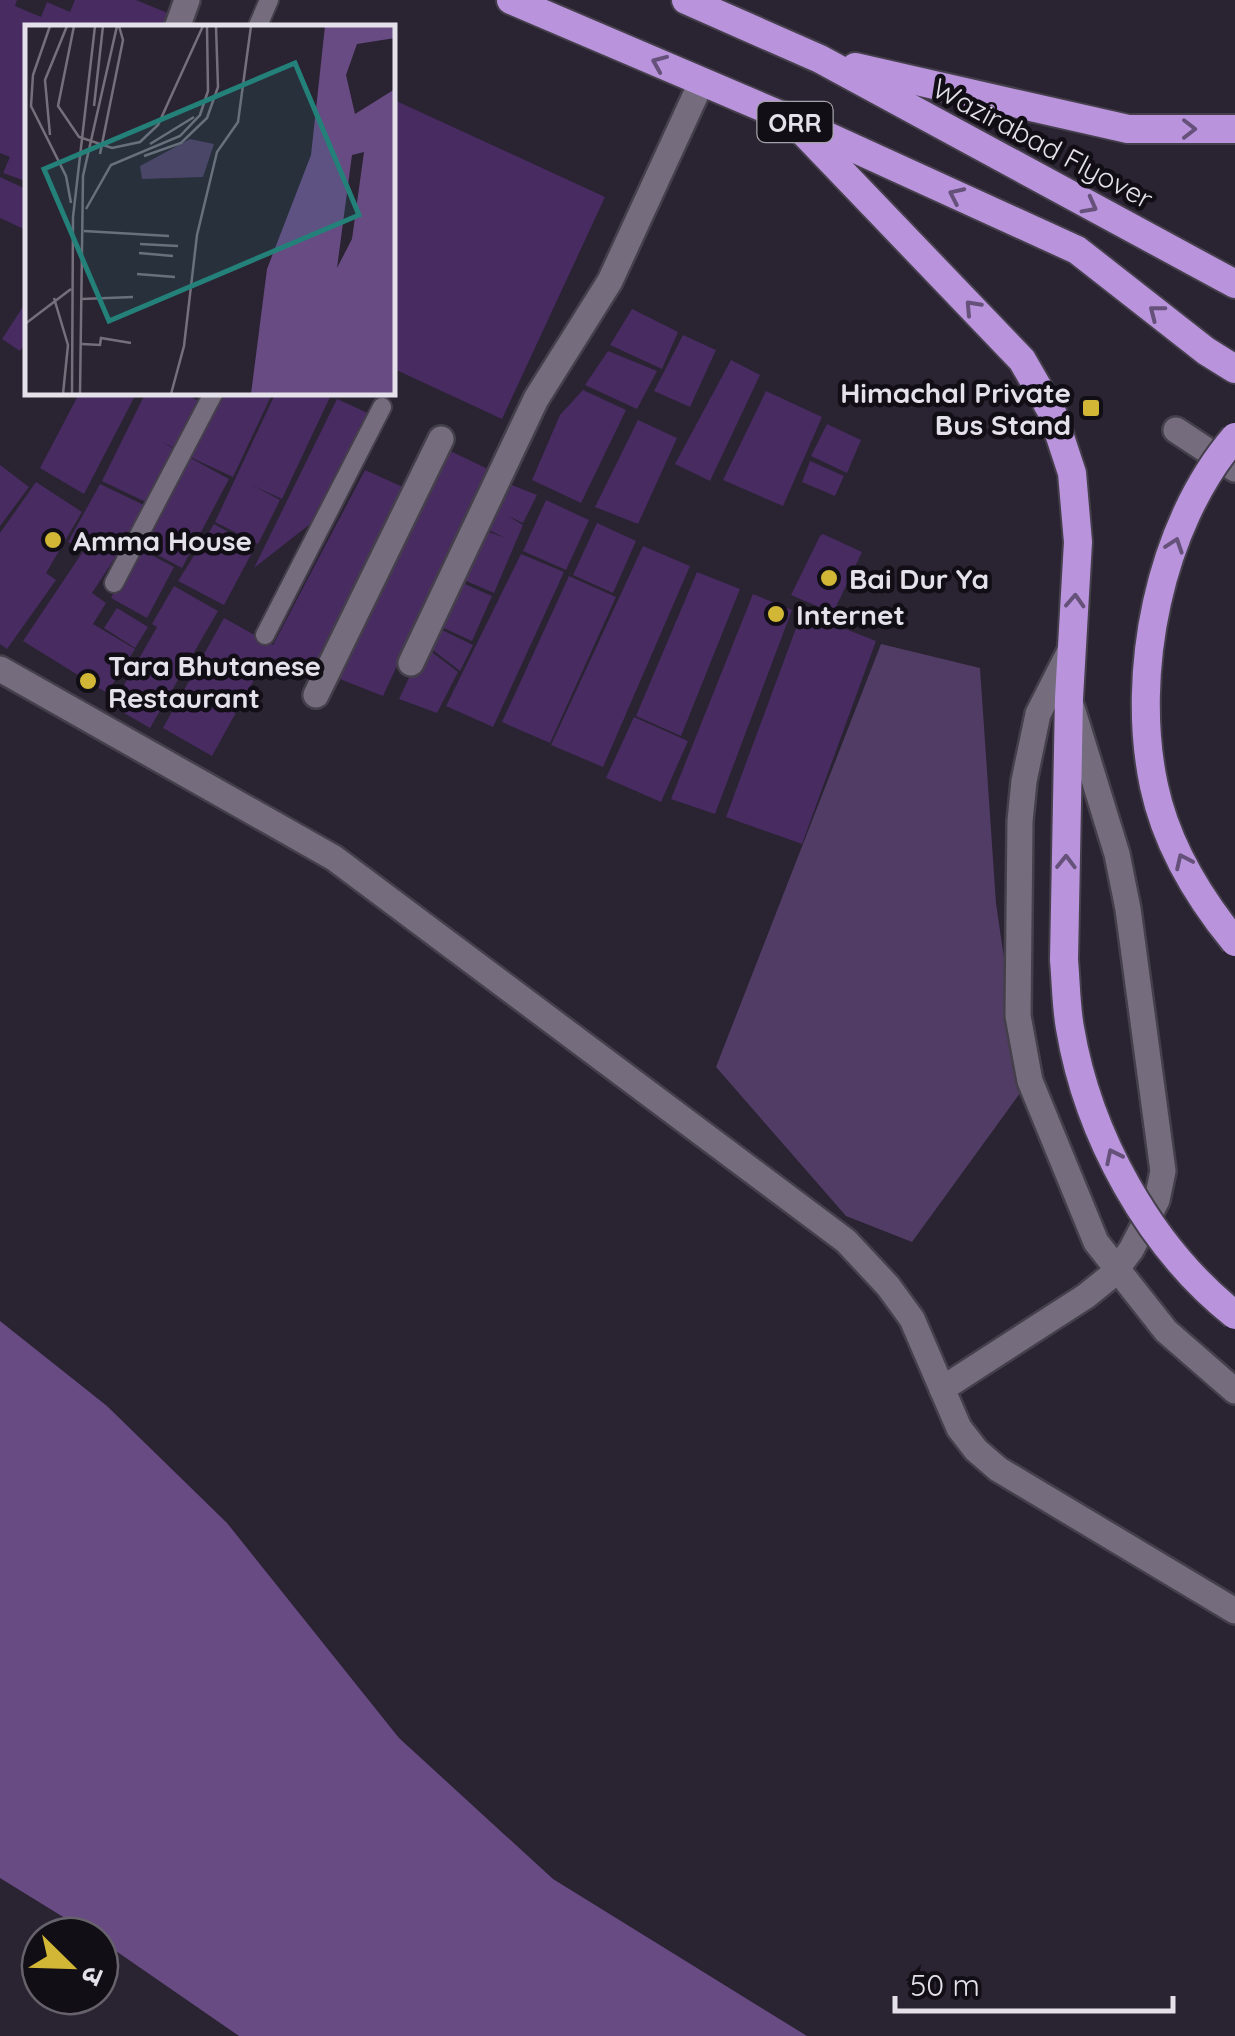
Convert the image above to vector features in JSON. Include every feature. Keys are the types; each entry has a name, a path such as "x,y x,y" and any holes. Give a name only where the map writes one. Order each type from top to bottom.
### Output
{"highway":[{"name":"ORR","path":"511,0 792,120 1076,250 1235,369"},
{"name":"ORR","path":"686,0 820,60 1128,129 1235,129"},
{"name":"Wazirabad Flyover","path":"820,60 1235,284"},
{"path":"792,120 1022,360 1052,412 1072,474 1078,542 1069,698 1064,960 1070,1029 1104,1139 1128,1186 1187,1270 1235,1315"},
{"path":"1235,437 1180,528 1150,636 1146,686 1154,788 1183,862 1210,912 1235,942"}],"street":[{"path":"178,25 188,0"},
{"path":"412,663 536,399 610,281 702,81"},
{"path":"1176,430 1235,469"},
{"path":"316,695 441,440"},
{"path":"1072,646 1038,714 1028,752 1020,821 1018,1016 1030,1081 1082,1216 1096,1242 1166,1332 1235,1392"},
{"path":"0,669 334,858 846,1240 912,1319 959,1428 976,1450 998,1469 1235,1611"},
{"path":"942,1390 1086,1296 1116,1270 1157,1200 1162,1171 1160,1134 1117,854 1069,698"}],"lane":[{"path":"258,25 269,0"},
{"path":"114,583 212,395"},
{"path":"264,635 382,407"}],"shaded area":[{"path":"881,644 980,668 996,903 1023,1089 912,1242 846,1216 716,1067"},
{"path":"0,1321 107,1406 227,1523 399,1738 553,1879 807,2036 239,2036 120,1954 120,1916 62,1916 0,1878"}],"building":[{"path":"0,0 17,0 15,6 41,17 47,2 70,12 75,0 136,0 175,16 172,25 25,25 25,181 3,173 10,157 0,153"},
{"path":"395,100 605,197 502,419 395,369"},
{"path":"0,177 25,189 25,230 0,218"},
{"path":"25,304 25,344 20,351 2,339"},
{"path":"632,309 678,332 662,369 610,345"},
{"path":"683,335 716,350 690,407 654,391"},
{"path":"608,351 657,371 637,409 585,385"},
{"path":"731,360 760,375 710,481 675,464"},
{"path":"583,390 626,410 581,503 532,480 560,415"},
{"path":"766,391 822,417 783,506 723,480"},
{"path":"78,395 135,395 84,494 40,468"},
{"path":"145,395 186,395 201,402 179,450 162,442 178,451 152,505 102,481"},
{"path":"221,395 272,395 233,477 190,457"},
{"path":"275,395 330,397 282,499 252,485 280,500 258,544 215,522"},
{"path":"337,399 370,414 319,517 254,568"},
{"path":"638,420 677,438 638,524 595,507"},
{"path":"827,424 861,440 847,473 811,456"},
{"path":"442,447 488,469 383,696 327,674"},
{"path":"187,456 229,479 182,568 139,545"},
{"path":"810,461 844,476 835,496 802,482"},
{"path":"0,465 29,487 0,526"},
{"path":"365,470 412,491 318,684 265,660 212,756 163,728 224,618 273,645"},
{"path":"36,482 82,512 46,573 56,580 7,649 0,644 0,533"},
{"path":"100,484 148,507 92,593 106,603 93,624 135,649 107,693 23,641 84,550 68,542"},
{"path":"512,485 537,495 523,523 508,516 523,525 494,593 464,580 489,532 505,538 489,530"},
{"path":"546,500 589,520 566,570 523,551"},
{"path":"597,523 636,541 613,593 573,575"},
{"path":"214,524 255,547 224,605 178,581"},
{"path":"823,534 862,552 833,613 791,595"},
{"path":"643,546 690,566 603,767 551,745"},
{"path":"138,548 174,567 147,618 111,598"},
{"path":"521,554 564,572 493,727 446,706"},
{"path":"697,572 740,589 681,736 636,716"},
{"path":"569,576 616,597 550,743 502,722"},
{"path":"458,581 492,596 472,641 437,625"},
{"path":"174,586 218,611 150,728 112,706 157,627 152,624"},
{"path":"753,594 792,610 715,814 671,799"},
{"path":"117,608 148,627 135,648 104,628"},
{"path":"802,612 876,641 802,844 726,817"},
{"path":"434,626 473,645 460,671 425,644"},
{"path":"424,646 458,672 437,713 399,699"},
{"path":"634,717 688,741 661,802 606,778"}],"place":[{"name":"Himachal Private Bus Stand","path":"1091,408"},
{"name":"Amma House","path":"53,540"},
{"name":"Bai Dur Ya","path":"829,578"},
{"name":"Internet","path":"776,614"},
{"name":"Tara Bhutanese Restaurant","path":"88,681"}]}
